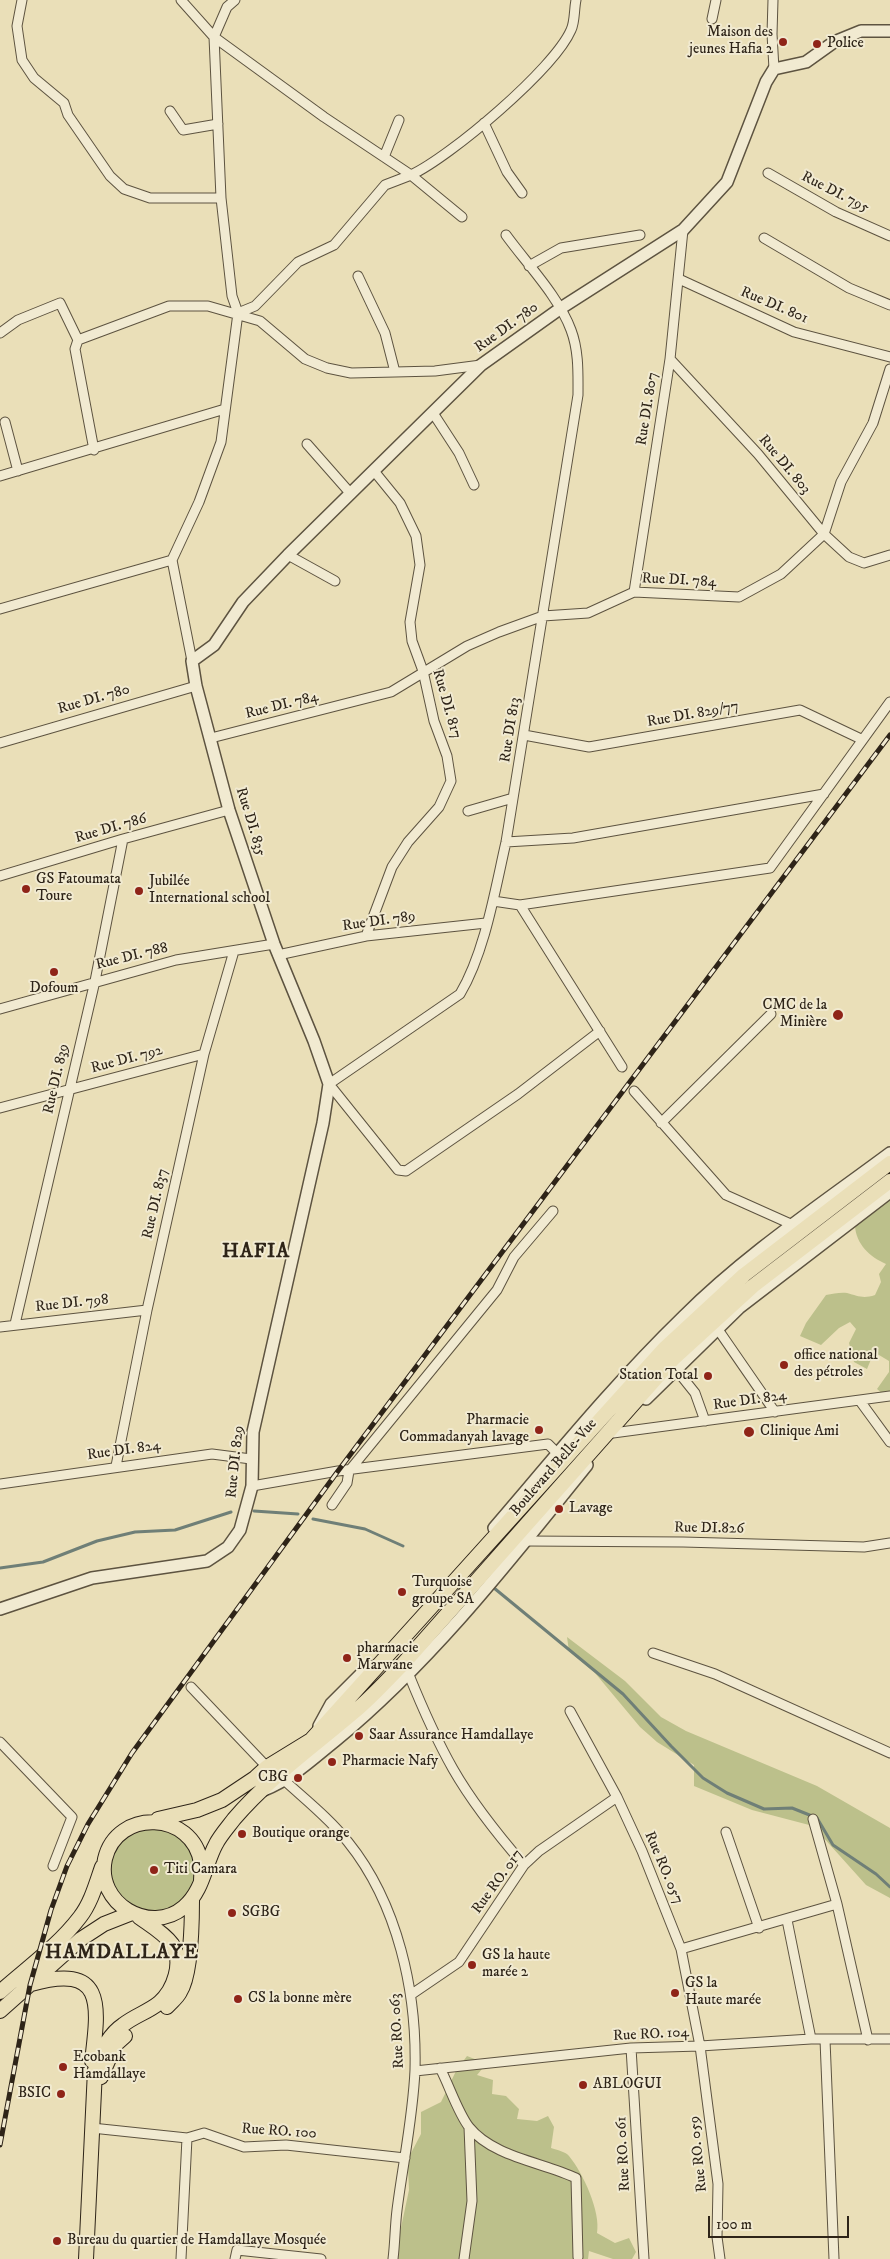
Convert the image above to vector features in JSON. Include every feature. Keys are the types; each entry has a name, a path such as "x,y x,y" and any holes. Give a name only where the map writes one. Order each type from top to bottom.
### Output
{"main road":[{"name":"Boulevard Belle-Vue","path":"152,1821 197,1810 222,1800 255,1778 267,1767 311,1740 664,1349 744,1275 890,1163"},
{"name":"Boulevard Belle-Vue","path":"201,1882 216,1844 257,1792 356,1710 403,1664 672,1359 753,1286 890,1182"},
{"path":"0,1992 58,1941 81,1916 92,1897 111,1844 122,1832 136,1824 152,1821 170,1824 185,1833 196,1847 202,1864 201,1882 192,1900 189,1963 180,1993 166,2008 128,2032 115,2045 93,2102"},
{"path":"86,2259 95,2070 104,2045 122,2025 160,2002 171,1989 176,1978 176,1955 172,1944 118,1904 109,1891 104,1876 105,1860"},
{"path":"0,2011 81,1939 104,1924 135,1915 162,1918 178,1911 192,1900"},
{"path":"31,1984 51,1978 74,1978 88,1987 94,1996 96,2012 91,2072 93,2102"}],"street":[{"path":"22,0 17,26 22,60 34,78 64,103 68,115 110,176 124,189 150,198 220,198"},
{"path":"180,0 214,37 324,117 411,175 462,217"},
{"path":"0,609 172,560 199,502 221,442 238,313 232,296 220,198 214,37 227,7 235,0"},
{"path":"238,313 255,306 298,262 334,245 385,185 426,168 484,123 535,77 564,42 572,29 576,0"},
{"path":"712,19 716,0"},
{"name":"Rue DI. 780","path":"192,661 214,645 243,602 288,555 481,365 561,308 683,230 727,182 756,107 774,68 773,0"},
{"path":"774,68 806,62 834,42 861,31 890,31"},
{"path":"170,112 181,130 218,124"},
{"path":"384,157 399,120"},
{"path":"484,123 508,172 522,193"},
{"name":"Rue DI. 795","path":"768,173 836,212 890,236"},
{"name":"Rue DI. 807","path":"634,592 670,358 683,230"},
{"name":"Rue DI 813","path":"329,1084 460,994 469,980 493,901 506,842 578,395 578,365 572,332 561,308 506,235"},
{"path":"529,266 561,248 640,235"},
{"path":"764,238 849,288 890,305"},
{"path":"358,276 385,333 395,372"},
{"name":"Rue DI. 801","path":"679,279 794,332 890,356"},
{"path":"0,333 18,320 60,303 78,340 75,349 94,450"},
{"path":"78,340 169,306 208,306 238,313 260,321 306,359 327,368 351,373 435,371 481,365"},
{"name":"Rue DI. 803","path":"670,358 758,454 824,534 849,557 864,563 890,555"},
{"name":"Rue DI. 784","path":"211,738 391,692 423,671 491,635 542,616 588,612 634,592 739,597 781,574 824,534 840,482 873,423 890,369"},
{"path":"0,476 94,450 225,409"},
{"path":"433,413 459,453 474,485"},
{"path":"5,422 18,471"},
{"path":"306,444 351,494"},
{"name":"Rue DI. 817","path":"366,936 392,868 408,842 439,807 451,781 448,756 434,720 423,671 412,641 410,622 420,565 416,536 400,503 374,471"},
{"path":"288,555 335,581"},
{"name":"Rue DI. 835","path":"172,560 196,686 229,810 276,950 314,1041 329,1084"},
{"name":"Rue DI. 780","path":"0,743 196,686"},
{"path":"493,901 520,905 770,868 861,739 890,702"},
{"name":"Rue DI. 829/77","path":"524,735 589,747 800,710 861,739"},
{"path":"506,842 573,838 824,794"},
{"path":"468,811 514,798"},
{"name":"Rue DI. 786","path":"0,876 229,810"},
{"name":"Rue DI. 839","path":"15,1324 95,981 123,839"},
{"path":"520,905 622,1066"},
{"name":"Rue DI. 789","path":"276,950 366,936 486,923"},
{"name":"Rue DI. 788","path":"0,1009 176,960 234,951 276,950"},
{"name":"Rue DI. 837","path":"116,1466 147,1310 204,1054 234,951"},
{"path":"661,1123 771,1014"},
{"path":"329,1084 398,1170 406,1171 518,1094 600,1031"},
{"name":"Rue DI. 792","path":"0,1108 204,1054"},
{"name":"Rue DI. 829","path":"0,1608 92,1578 208,1561 228,1547 240,1530 252,1486 253,1432 323,1123 329,1084"},
{"path":"634,1091 726,1195 793,1225"},
{"name":"Boulevard Belle-Vue","path":"311,1740 331,1704 402,1633 604,1401 683,1316 729,1274 890,1153"},
{"name":"Boulevard Belle-Vue","path":"257,1792 285,1781 348,1730 408,1675 526,1541 613,1434 675,1368 739,1308 890,1192"},
{"path":"332,1505 347,1483 350,1471 497,1290 514,1256 552,1211"},
{"name":"Rue DI. 798","path":"0,1327 147,1310"},
{"path":"718,1328 775,1412"},
{"path":"675,1368 695,1393 705,1421"},
{"name":"Rue DI. 824","path":"613,1434 890,1396"},
{"path":"860,1401 890,1442"},
{"path":"252,1486 548,1444 558,1454"},
{"name":"Rue DI. 824","path":"0,1484 116,1466 212,1454 252,1459"},
{"name":"Rue DI.826","path":"526,1541 684,1542 864,1547 890,1543"},
{"path":"653,1653 715,1674 890,1753"},
{"path":"408,1675 435,1736 454,1771 489,1823 524,1865"},
{"path":"191,1687 267,1767"},
{"name":"Rue RO. 057","path":"570,1711 617,1797 642,1850 682,1949 700,2046"},
{"path":"0,1742 72,1817 53,1866"},
{"name":"Rue RO. 063","path":"285,1781 326,1818 348,1842 366,1868 395,1926 412,1994 415,2071 406,2158 397,2210 394,2259"},
{"name":"Rue RO. 017","path":"412,1994 459,1962 524,1865 539,1851 617,1797"},
{"path":"813,1819 837,1904 868,2040"},
{"path":"726,1832 759,1928"},
{"path":"682,1949 837,1904"},
{"path":"787,1920 811,2039"},
{"name":"Rue RO. 104","path":"415,2071 631,2048 811,2039 890,2039"},
{"path":"825,2040 834,2259"},
{"name":"Rue RO. 059","path":"700,2046 718,2184 717,2237 720,2259"},
{"name":"Rue RO. 061","path":"631,2048 644,2259"},
{"path":"440,2068 469,2127 491,2147 555,2168 576,2178 578,2258"},
{"path":"464,2259 472,2201 469,2127"},
{"name":"Rue RO. 100","path":"92,2128 187,2138 204,2133 244,2147 286,2145 406,2158"},
{"path":"181,2259 187,2138"},
{"path":"236,2255 321,2259"}],"green space":[{"path":"877,1180 890,1184 890,1394 884,1395 877,1389 889,1372 889,1361 874,1352 867,1369 854,1362 849,1343 856,1329 850,1322 839,1328 821,1345 800,1336 806,1323 826,1295 847,1293 864,1297 875,1295 881,1282 879,1274 886,1264 869,1254 858,1239 855,1226 865,1196"},
{"path":"567,1637 625,1681 661,1717 686,1731 817,1786 890,1828 890,1898 866,1885 813,1826 752,1810 694,1786 694,1765 657,1742 640,1727 595,1673 569,1651"},
{"path":"156,1825 189,1844 198,1873 184,1902 155,1915 120,1901 107,1865 121,1837"},
{"path":"467,2056 477,2060 482,2069 477,2075 493,2080 492,2094 506,2096 519,2109 517,2119 537,2121 548,2116 554,2127 551,2148 568,2155 580,2172 594,2204 598,2224 597,2233 615,2243 629,2238 636,2252 632,2259 613,2259 589,2251 588,2259 397,2259 399,2237 409,2190 408,2167 410,2155 421,2134 421,2112 441,2102 456,2071"}],"waterway":[{"path":"254,1511 298,1514"},
{"path":"0,1568 43,1562 97,1541 135,1532 175,1530 231,1512"},
{"path":"313,1519 365,1529 403,1546"},
{"path":"494,1588 623,1694 703,1778 727,1793 764,1809 792,1808 817,1818 833,1845 876,1874 890,1887"}],"railway":[{"path":"0,2145 30,1985 51,1910 67,1866 88,1824 132,1753 338,1471 890,735"}],"place":[{"name":"Maison des jeunes Hafia 2","path":"783,42"},
{"name":"Police","path":"817,44"},
{"name":"GS Fatoumata Toure","path":"26,889"},
{"name":"Jubilée International school","path":"139,891"},
{"name":"Dofoum","path":"54,972"},
{"name":"CMC de la Minière","path":"838,1015"},
{"name":"office national des pétroles","path":"784,1365"},
{"name":"Station Total","path":"708,1376"},
{"name":"Pharmacie Commadanyah lavage","path":"539,1430"},
{"name":"Clinique Ami","path":"749,1432"},
{"name":"Lavage","path":"559,1509"},
{"name":"Turquoise groupe SA","path":"402,1592"},
{"name":"pharmacie Marwane","path":"347,1658"},
{"name":"Saar Assurance Hamdallaye","path":"359,1736"},
{"name":"Pharmacie Nafy","path":"332,1762"},
{"name":"CBG","path":"298,1778"},
{"name":"Boutique orange","path":"242,1834"},
{"name":"Titi Camara","path":"154,1870"},
{"name":"SGBG","path":"232,1913"},
{"name":"GS la haute marée 2","path":"472,1965"},
{"name":"GS la Haute marée","path":"675,1993"},
{"name":"CS la bonne mère","path":"238,1999"},
{"name":"Ecobank Hamdallaye","path":"63,2067"},
{"name":"ABLOGUI","path":"583,2085"},
{"name":"BSIC","path":"61,2094"},
{"name":"Bureau du quartier de Hamdallaye Mosquée","path":"57,2241"}],"district":[{"name":"HAFIA","path":"256,1253"},
{"name":"HAMDALLAYE","path":"122,1954"}]}
